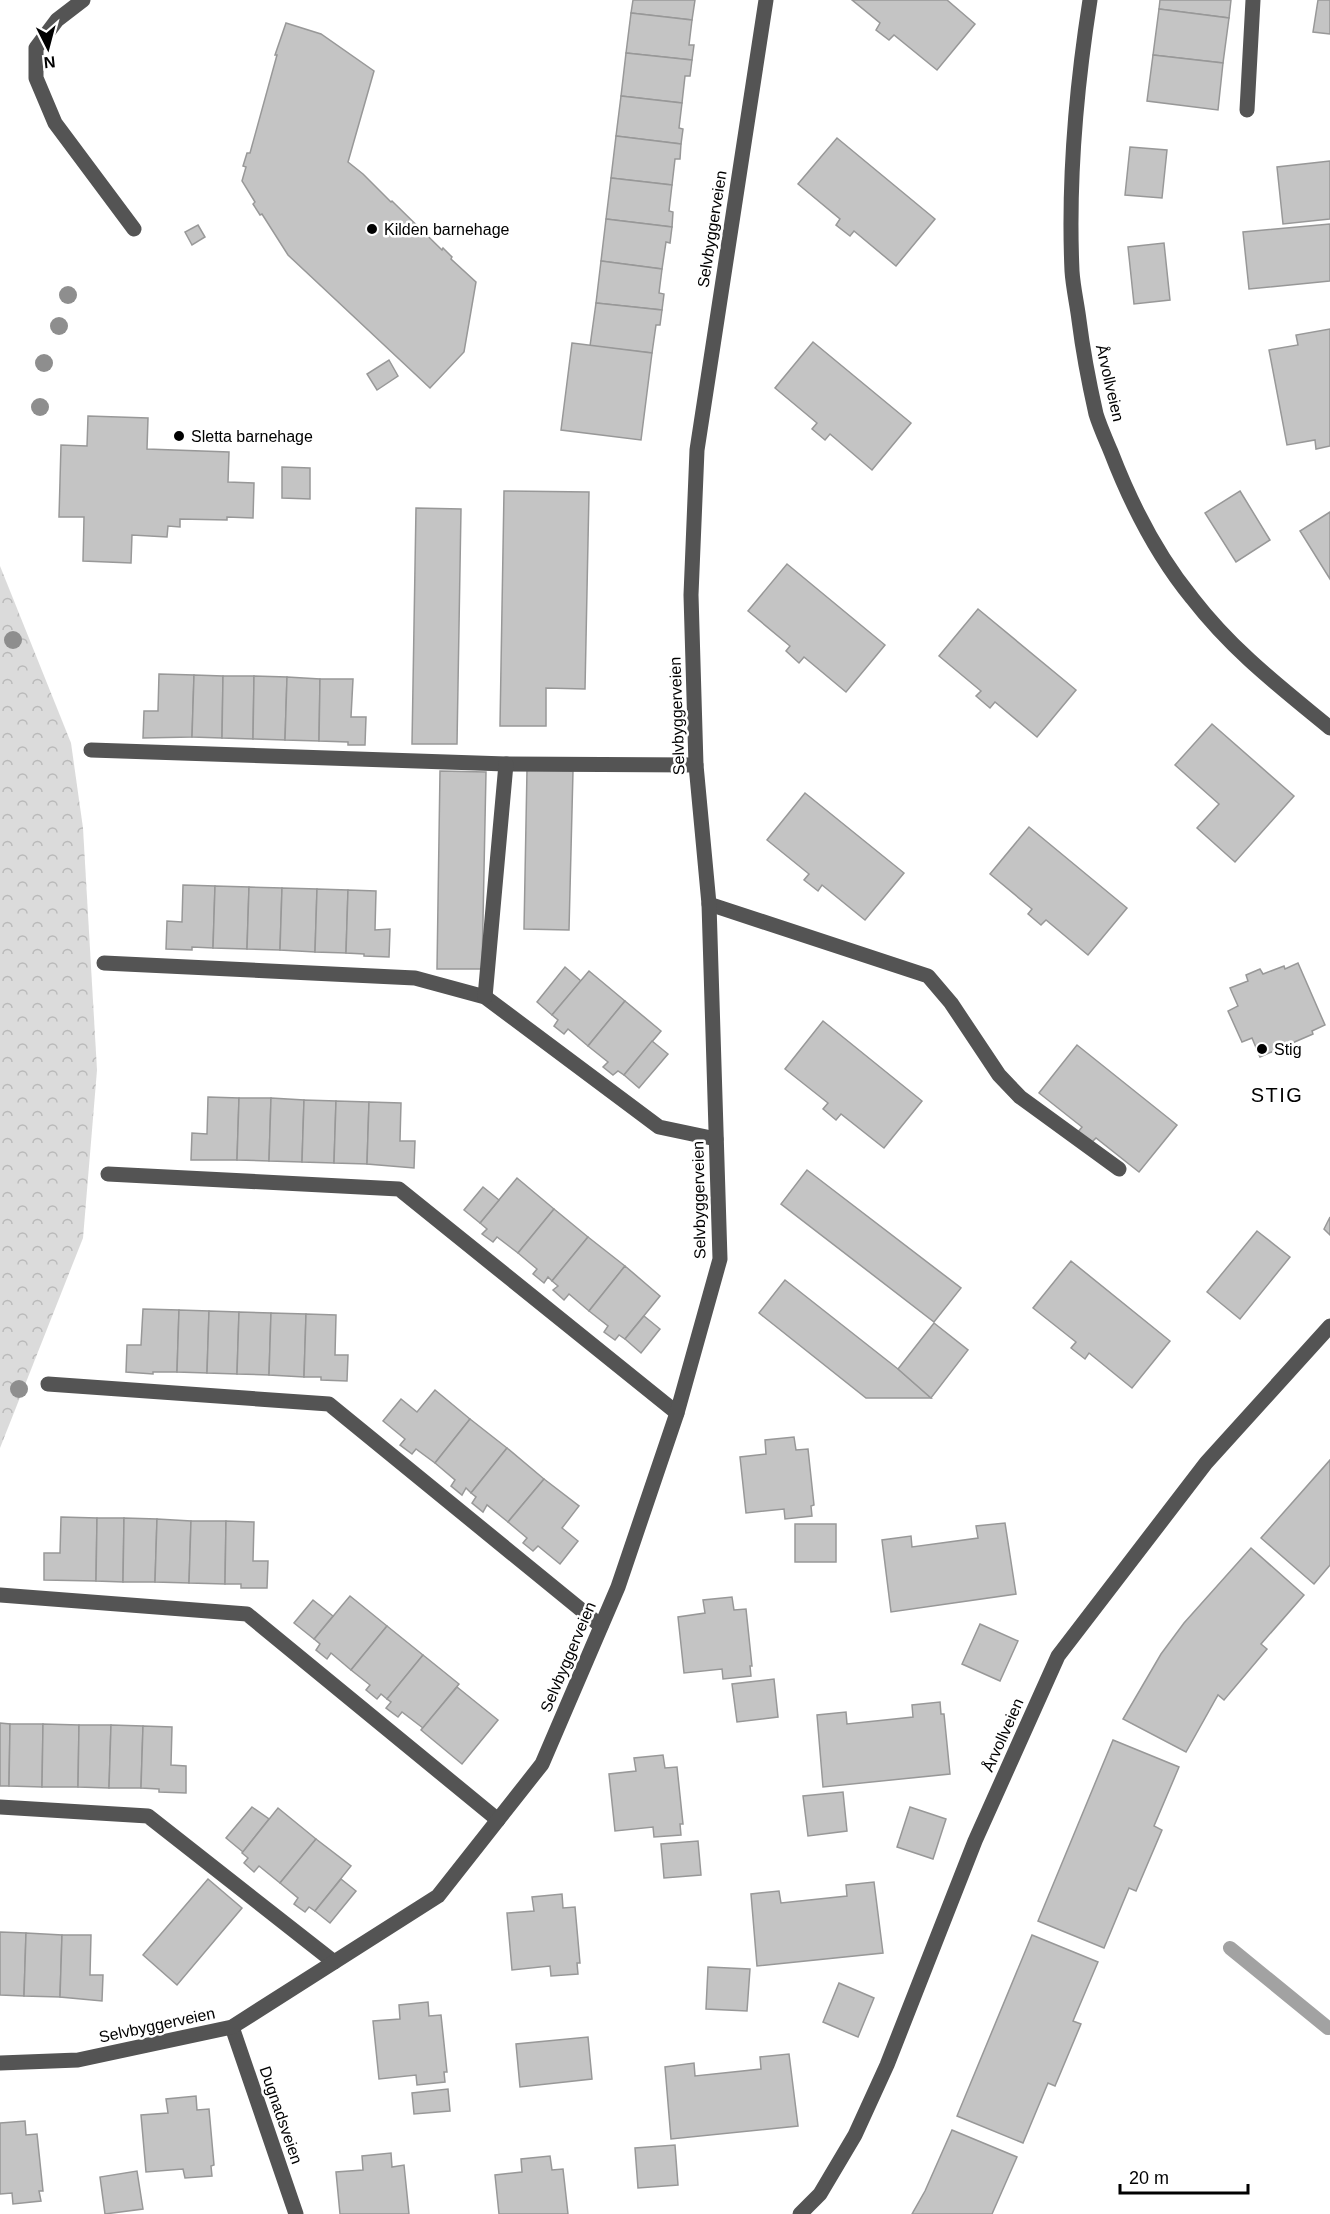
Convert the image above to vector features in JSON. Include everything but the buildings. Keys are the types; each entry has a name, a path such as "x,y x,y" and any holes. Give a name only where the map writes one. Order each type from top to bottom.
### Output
{"street":[{"path":"83,0 57,20 36,48 36,78 55,123 134,229"},
{"name":"Selvbyggerveien","path":"0,2063 78,2060 232,2027 438,1896 542,1764 618,1587 677,1413 720,1258 709,904 696,765 691,595 697,450 765,0"},
{"name":"Årvollveien","path":"1090,0 1077,102 1072,201 1072,272 1082,345 1097,416 1120,475 1147,533 1166,564 1229,642 1265,676 1330,728"},
{"path":"1247,110 1253,0"},
{"path":"91,750 506,764 696,765"},
{"path":"485,997 506,764"},
{"path":"709,904 928,976 951,1003 999,1075 1020,1097 1119,1169"},
{"path":"104,963 415,978 485,997 658,1127 716,1139"},
{"path":"108,1174 399,1189 677,1413"},
{"name":"Årvollveien","path":"800,2214 820,2194 860,2125 887,2065 975,1841 1058,1656 1206,1463 1330,1326"},
{"path":"48,1383 329,1404 601,1626"},
{"path":"0,1595 248,1614 498,1820"},
{"path":"0,1807 148,1816 334,1962"},
{"name":"Dugnadsveien","path":"232,2027 296,2214"}],"green space":[{"path":"0,566 71,743 83,828 97,1070 83,1238 0,1448"}],"waterway":[{"path":"1230,1948 1328,2028"}],"place":[{"name":"Kilden barnehage","path":"372,229"},
{"name":"Sletta barnehage","path":"179,436"},
{"name":"Stig","path":"1262,1049"}],"district":[{"name":"STIG","path":"1277,1095"}]}
